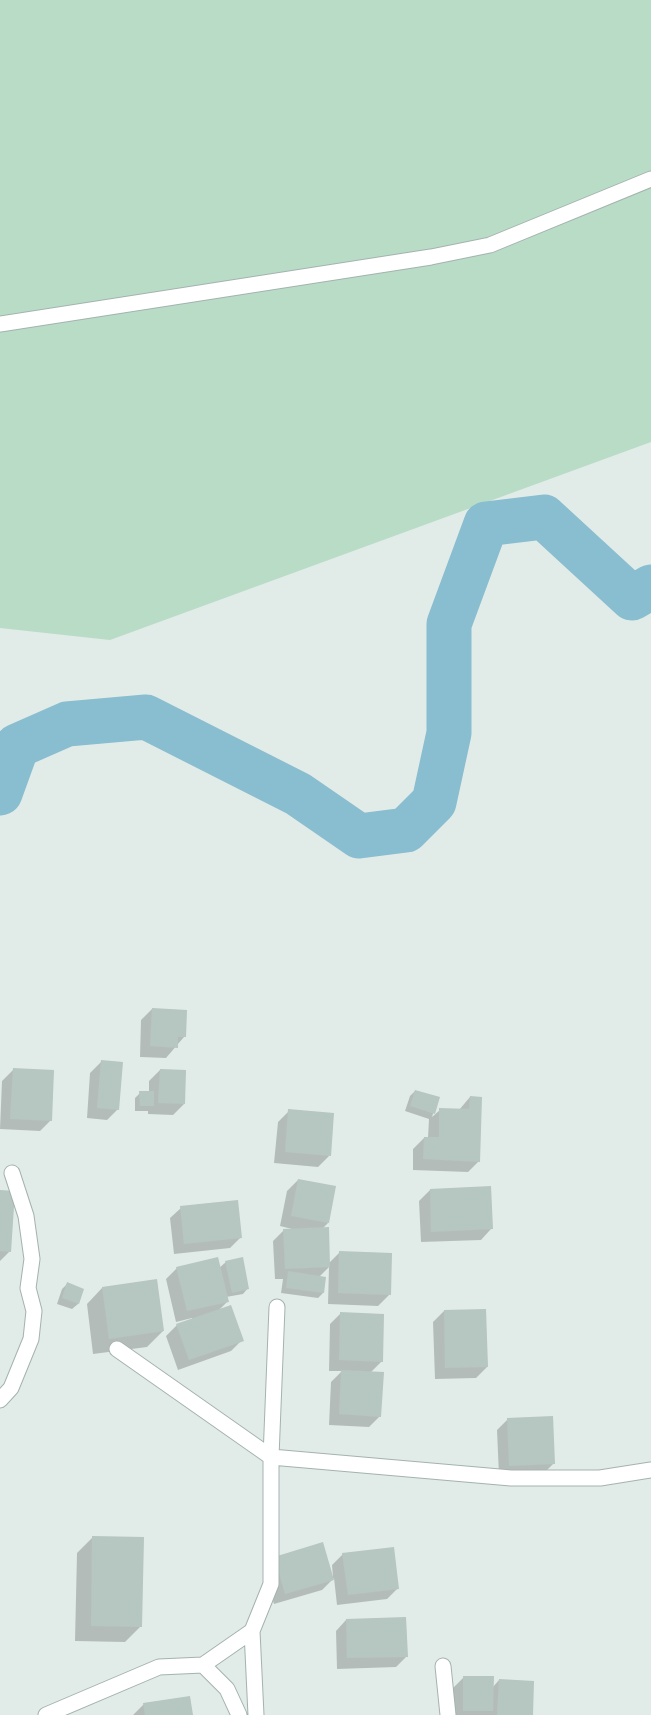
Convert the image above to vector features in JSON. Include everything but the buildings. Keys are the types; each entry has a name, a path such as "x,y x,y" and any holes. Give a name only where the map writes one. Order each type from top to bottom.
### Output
{"street":[{"path":"0,324 431,258 490,245 651,179"},
{"path":"0,1400 11,1388 31,1339 34,1311 28,1288 32,1259 26,1216 12,1173"},
{"path":"256,1715 252,1631 271,1584 271,1457 277,1307"},
{"path":"117,1349 271,1457 511,1478 600,1478 651,1470"},
{"path":"46,1715 159,1667 203,1665 252,1631"},
{"path":"203,1665 227,1689 238,1715"},
{"path":"443,1666 448,1715"}],"green space":[{"path":"0,0 651,0 651,442 110,640 0,628"}],"waterway":[{"path":"0,793 17,746 67,724 146,717 298,794 359,836 406,830 434,802 449,733 449,624 486,524 544,517 632,598 651,587"}]}
